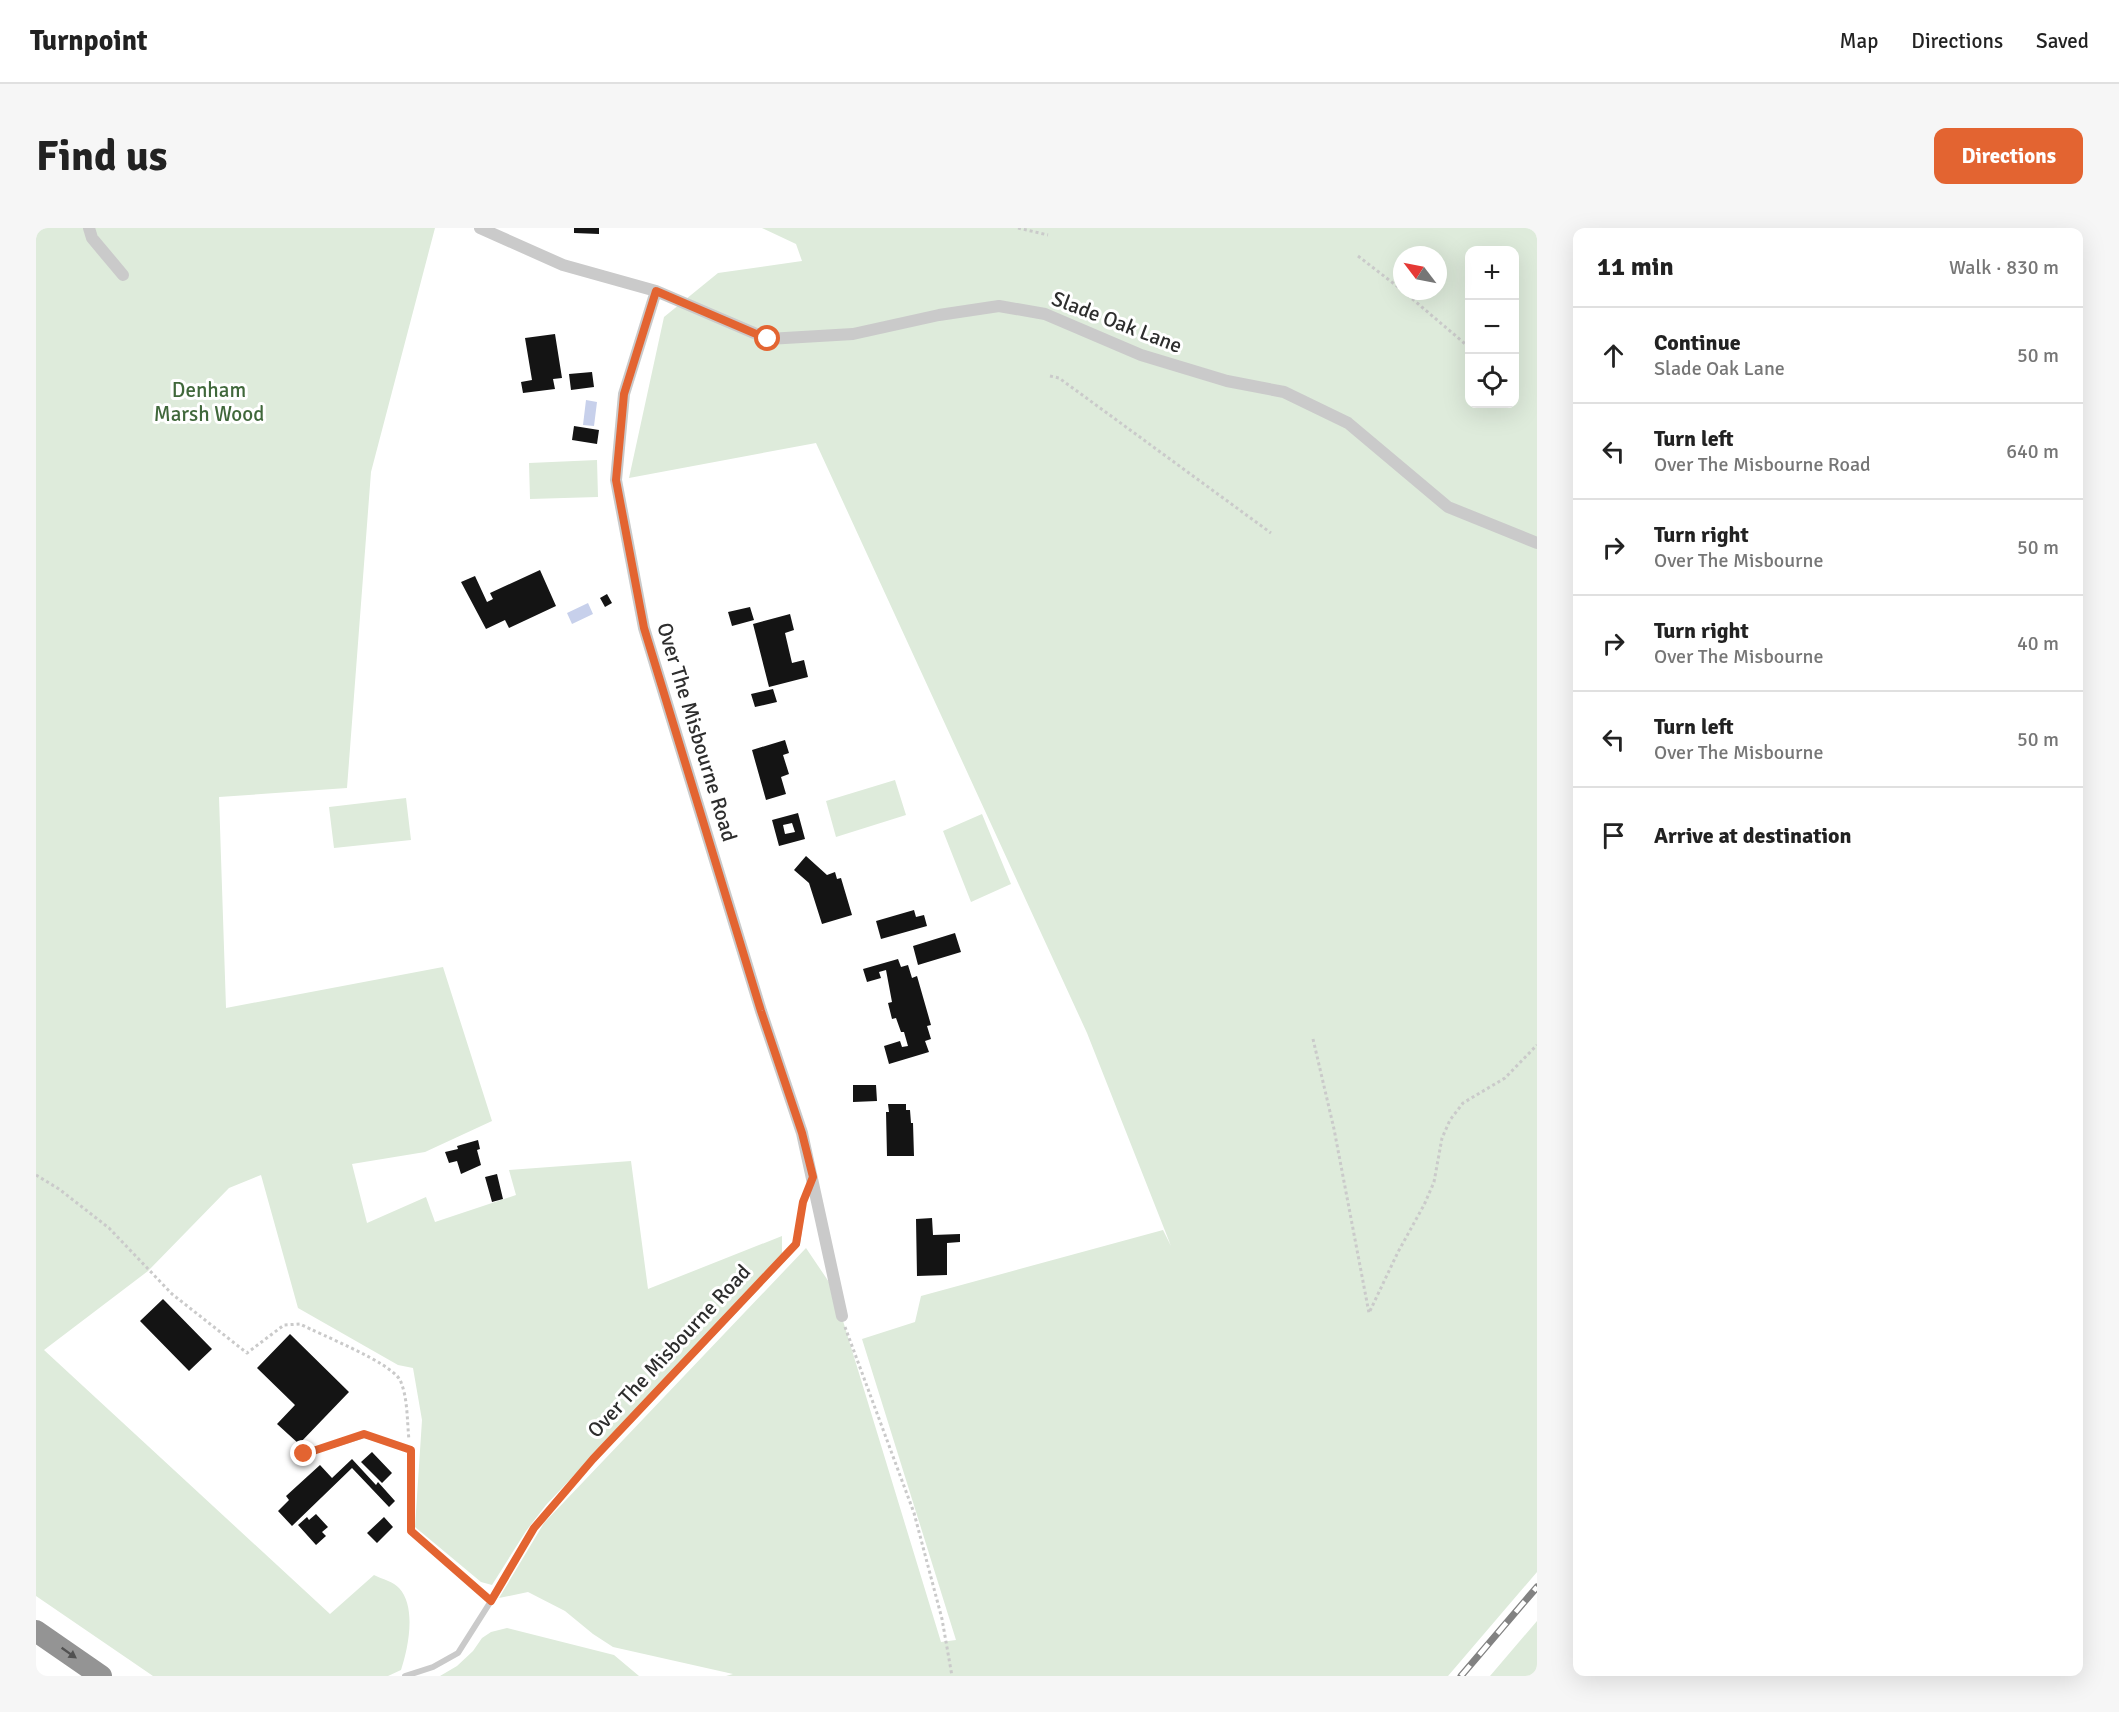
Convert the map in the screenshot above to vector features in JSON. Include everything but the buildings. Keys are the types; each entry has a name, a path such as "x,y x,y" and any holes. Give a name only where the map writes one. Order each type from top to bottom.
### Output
{"highway":[{"path":"36,1631 101,1676"}],"street":[{"path":"89,228 92,238 123,275"},
{"name":"Slade Oak Lane","path":"486,229 563,265 656,291 768,339 853,334 939,315 999,306 1045,314 1141,355 1227,381 1284,392 1348,423 1448,507 1537,543"},
{"name":"Over The Misbourne Road","path":"656,291 624,394 616,480 644,628 761,1011 802,1133 842,1316"}],"lane":[{"name":"Over The Misbourne Road","path":"405,1676 433,1667 458,1653 534,1528 593,1459 796,1244 803,1202 813,1177"},
{"path":"304,1454 364,1434 411,1450 411,1531 491,1601"}],"path":[{"path":"1018,228 1048,235"},
{"path":"1358,256 1393,284"},
{"path":"1413,300 1465,344"},
{"path":"1050,376 1059,378 1271,533"},
{"path":"1312,1038 1334,1129 1369,1313 1398,1252 1425,1205 1434,1182 1442,1138 1450,1120 1463,1103 1505,1078 1537,1045"},
{"path":"36,1174 109,1228 172,1294 247,1353 284,1325 300,1324 387,1367 399,1379 403,1391 411,1450"},
{"path":"842,1316 915,1514 942,1619 952,1676"}],"green space":[{"name":"Denham Marsh Wood","path":"36,228 435,228 371,472 347,788 219,797 226,1008 443,967 492,1121 425,1152 352,1164 367,1223 426,1197 435,1222 516,1195 509,1170 631,1161 648,1289 782,1236 782,1255 546,1505 526,1531 492,1585 481,1582 415,1527 422,1420 413,1368 398,1365 298,1308 261,1175 229,1188 148,1271 44,1350 330,1614 374,1575 397,1586 405,1596 408,1606 409,1628 401,1670 388,1676 153,1676 36,1596"},
{"path":"762,228 1537,228 1537,1572 1448,1676 726,1676 733,1674 613,1647 565,1611 528,1592 499,1598 544,1523 806,1248 833,1288 941,1642 956,1640 862,1339 915,1322 921,1296 1163,1230 1171,1246 1087,1033 816,443 629,478 664,317 718,273 802,261 796,244"},
{"path":"597,460 598,497 530,499 529,463"},
{"path":"895,780 906,815 836,837 826,801"},
{"path":"406,798 411,840 334,848 329,807"},
{"path":"982,814 1011,884 971,902 943,831"},
{"path":"1537,1621 1537,1676 1490,1676"},
{"path":"507,1628 614,1655 639,1676 440,1676 457,1666 473,1651 482,1638 491,1632"}],"water":[{"path":"586,400 597,402 594,426 583,425"},
{"path":"588,603 593,614 572,624 567,613"}],"railway":[{"path":"1461,1676 1537,1587"}],"route":[{"path":"304,1454 364,1434 411,1450 411,1531 491,1601 534,1528 593,1459 796,1244 803,1202 813,1177 802,1133 761,1011 644,628 616,480 624,394 656,291 768,339"}]}
